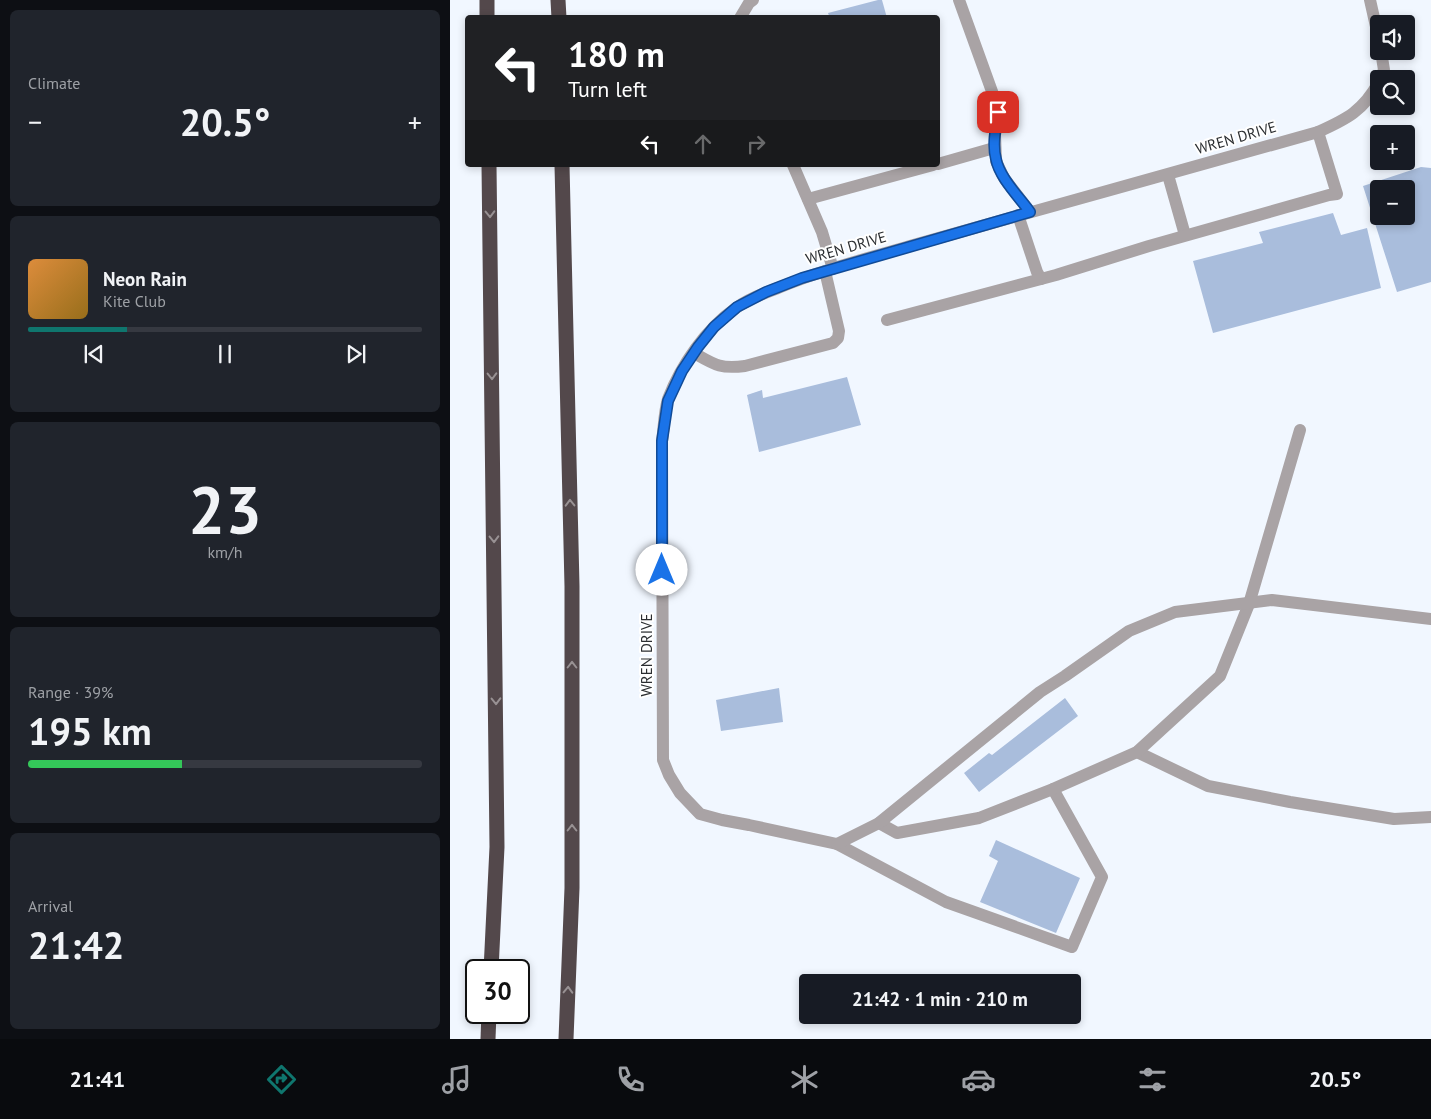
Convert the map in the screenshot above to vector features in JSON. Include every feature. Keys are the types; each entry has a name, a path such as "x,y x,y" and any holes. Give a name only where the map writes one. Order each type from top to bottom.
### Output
{"highway":[{"path":"487,0 488,15"},
{"path":"558,0 558,15"},
{"path":"489,167 497,837 491,959"},
{"path":"562,167 572,586 572,888 566,1039"},
{"path":"488,1039 489,1024"}],"street":[{"path":"742,15 748,3 753,0"},
{"path":"959,0 998,112 994,148 996,162 1024,214 1040,279"},
{"path":"1370,0 1373,15"},
{"name":"WREN DRIVE","path":"1053,788 1102,877 1072,947 946,902 837,844 700,814 680,793 669,775 664,760 662,441 668,401 682,371 714,327 737,307 766,292 829,270 1318,132 1354,114 1370,96"},
{"path":"887,320 1040,279 1337,194 1318,132"},
{"path":"940,163 994,148"},
{"path":"694,353 715,365 732,368 832,343 838,338 839,331 822,232 794,167"},
{"path":"808,199 925,167"},
{"path":"1168,175 1185,236"},
{"path":"879,824 897,833 979,818 1137,752 1220,676 1249,604 1300,430"},
{"path":"837,844 879,824 1040,692 1129,631 1175,612 1272,600 1431,619"},
{"path":"1137,752 1208,786 1394,819 1431,817"}],"building":[{"path":"882,0 886,15 829,15 828,13"},
{"path":"1421,167 1431,168 1431,282 1397,292 1376,225 1415,225 1415,180 1381,180"},
{"path":"1370,184 1370,208 1363,186"},
{"path":"1333,213 1341,235 1367,228 1381,288 1213,333 1193,261 1263,243 1259,232"},
{"path":"847,377 861,425 759,452 747,395 762,390 763,398"},
{"path":"779,688 783,722 721,731 716,700"},
{"path":"1065,698 1078,716 979,792 964,773 989,753 992,755"},
{"path":"996,840 1080,878 1056,933 980,902 998,861 989,856"}],"route":[{"path":"662,570 662,441 668,401 682,371 698,347 714,327 737,307 766,292 802,278 1030,212 1004,178 996,162 994,148 998,112"}]}
